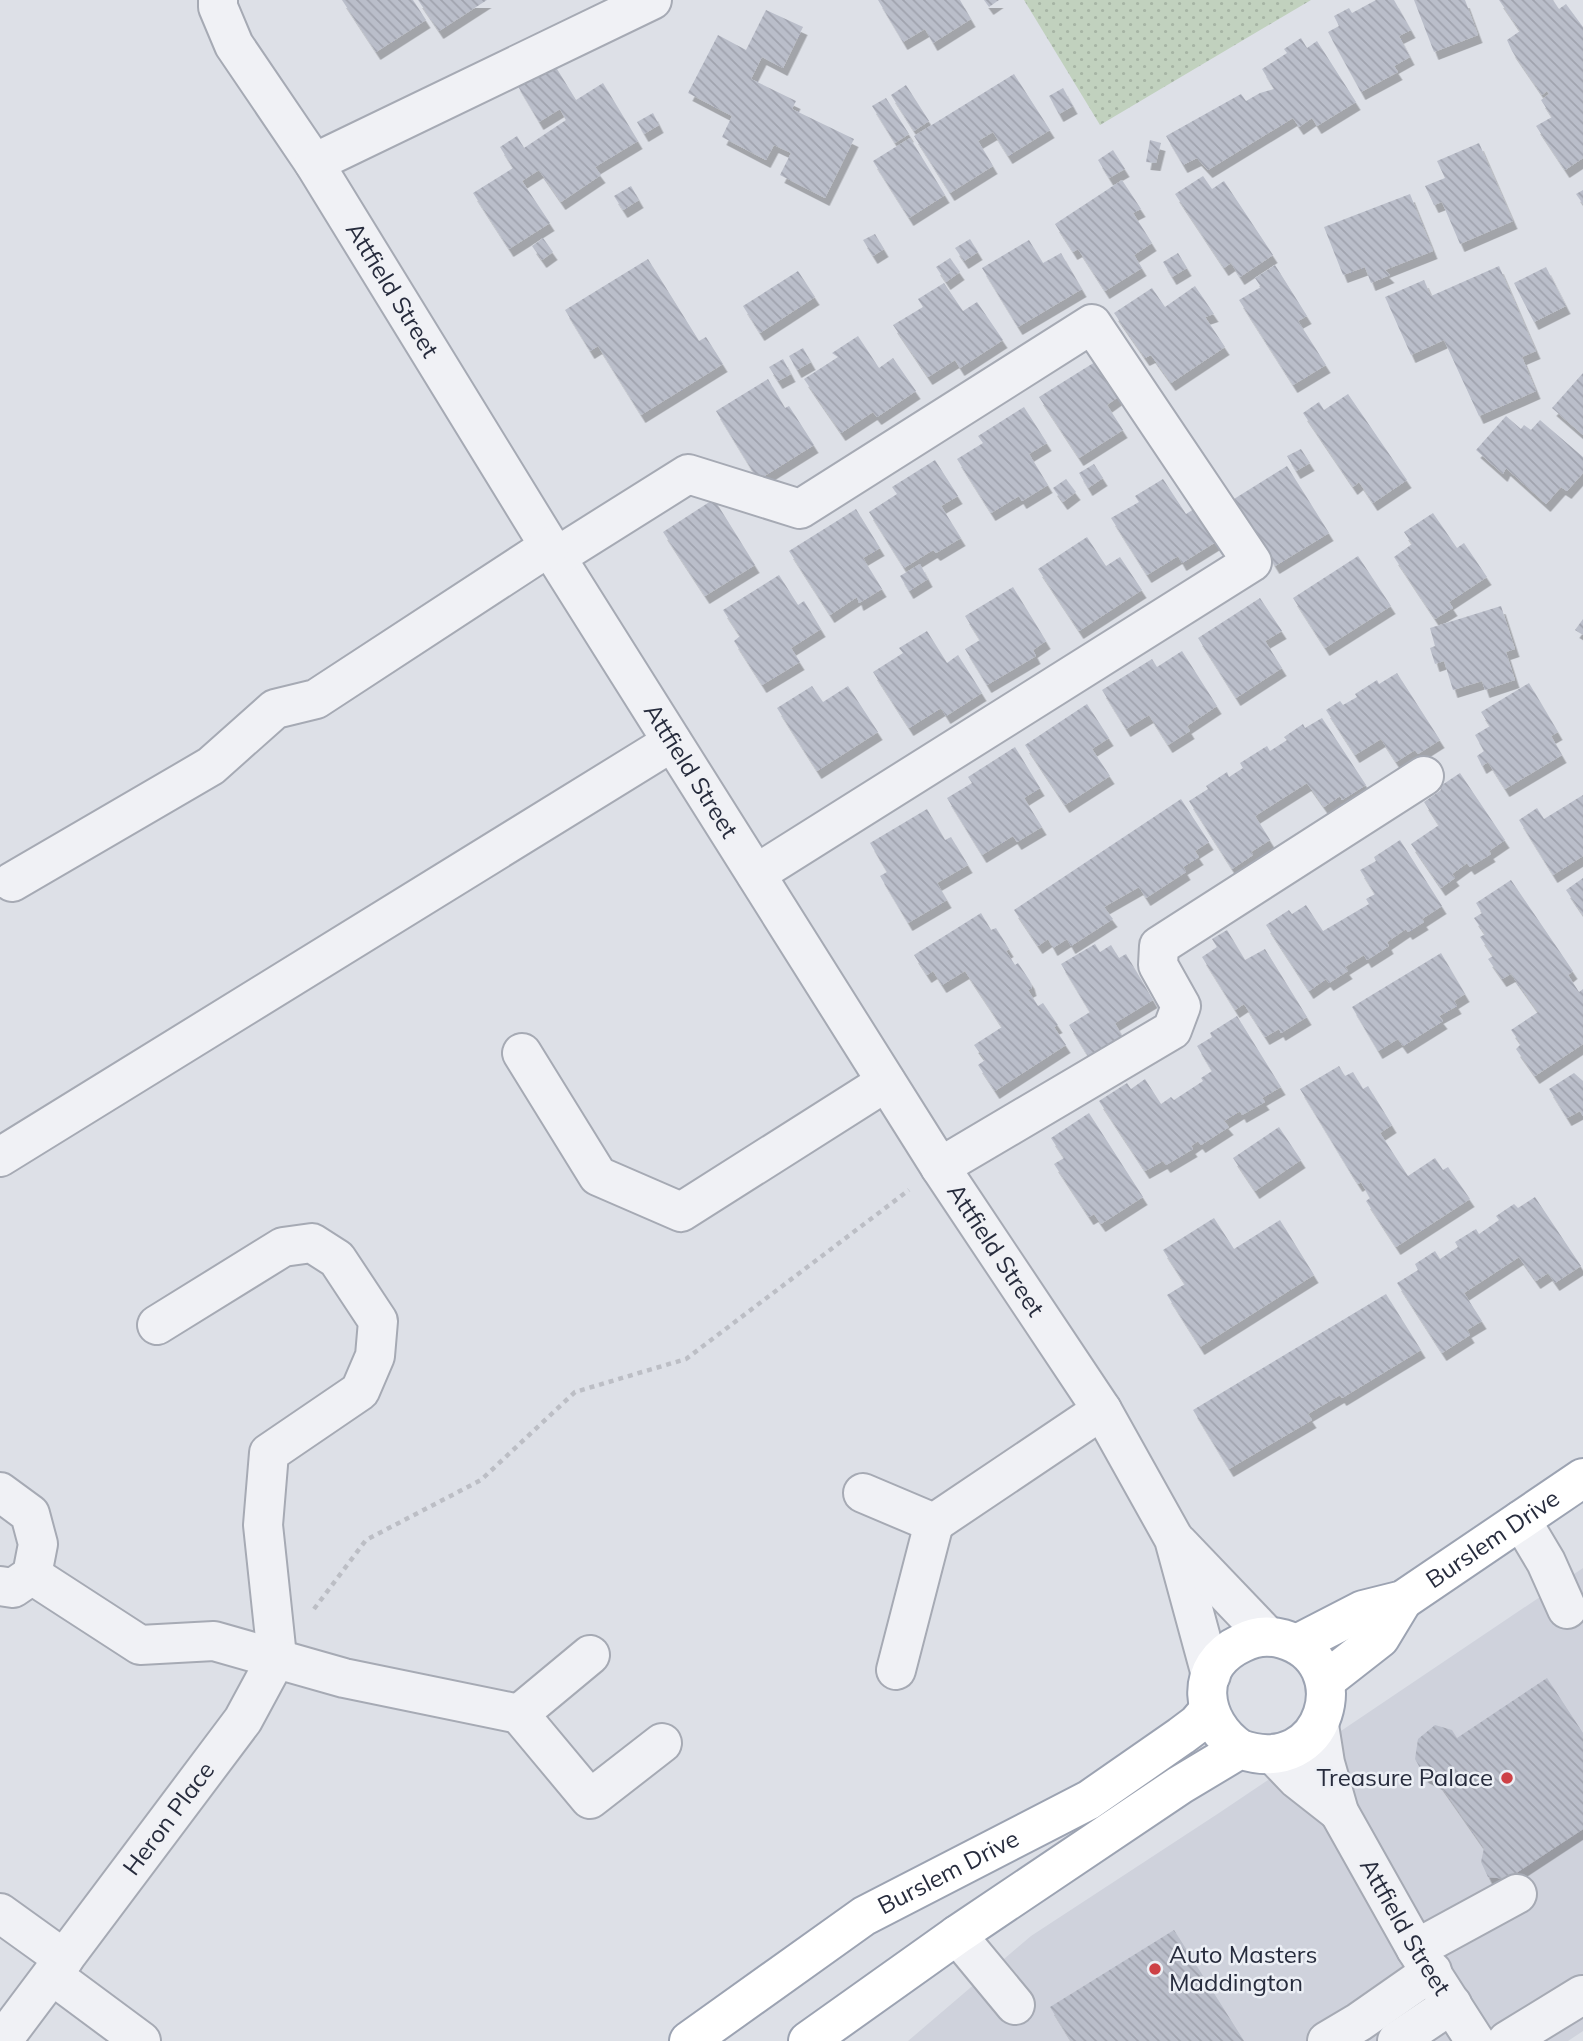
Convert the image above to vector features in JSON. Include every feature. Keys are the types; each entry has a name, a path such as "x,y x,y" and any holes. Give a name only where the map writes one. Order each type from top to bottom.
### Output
{"main road":[{"name":"Burslem Drive","path":"689,2041 864,1916 1089,1800 1198,1724 1220,1659 1233,1647 1249,1639 1282,1640 1363,1610 1404,1600 1582,1482"},
{"name":"Burslem Drive","path":"1325,1681 1380,1638 1404,1600"},
{"path":"1282,1640 1310,1654 1325,1681 1325,1711 1319,1725"},
{"path":"1210,1693 1216,1726 1226,1740 1257,1752"},
{"name":"Burslem Drive","path":"808,2041 957,1935 1180,1785 1257,1752 1292,1750 1307,1740 1319,1725"}],"street":[{"name":"Attfield Street","path":"218,0 218,7 234,45 314,163 553,552 886,1083 1102,1410 1174,1539 1210,1693"},
{"path":"314,163 652,0"},
{"path":"12,881 211,765 275,709 316,699 553,552 688,474 800,509 1092,324 1252,562 756,874"},
{"path":"0,1157 672,742"},
{"path":"940,1167 1172,1030 1181,1006 1158,965 1159,946 1424,776"},
{"path":"522,1053 598,1175 681,1212 886,1083"},
{"path":"157,1325 283,1247 312,1243 337,1259 378,1321 375,1356 360,1391 269,1453 263,1525 277,1657"},
{"path":"896,1670 934,1523 1102,1410"},
{"path":"0,1492 30,1514 38,1544 16,1581 140,1645 214,1641 344,1678 519,1714 590,1799 662,1743"},
{"path":"863,1493 934,1523"},
{"path":"1521,1520 1546,1562 1567,1609"},
{"name":"Attfield Street","path":"1174,1539 1282,1640"},
{"path":"519,1714 590,1655"},
{"name":"Heron Place","path":"2,2041 243,1720 277,1657"},
{"name":"Attfield Street","path":"1319,1725 1325,1763 1339,1812 1424,1960 1475,2041"},
{"name":"Attfield Street","path":"1257,1752 1339,1812"},
{"path":"1327,2041 1359,2022 1424,1960 1517,1894"},
{"path":"0,1913 141,2041"},
{"path":"957,1935 1015,2005"},
{"path":"1507,2041 1582,1995"},
{"path":"1397,2041 1452,2004"}],"path":[{"path":"277,1657 366,1540 481,1480 575,1392 686,1359 940,1167"}],"shaded area":[{"path":"1583,1568 1583,2031 1568,2041 908,2041 1031,1936"}],"green space":[{"path":"1024,0 1311,0 1100,125"}],"building":[{"path":"342,0 413,0 426,20 376,52"},
{"path":"418,0 487,0 439,31"},
{"path":"878,0 960,0 971,19 933,43 925,29 903,42"},
{"path":"984,0 999,0 989,7"},
{"path":"1376,0 1394,0 1411,30 1399,36 1410,57 1394,66 1398,72 1361,92 1328,32 1339,26 1334,16 1349,8 1352,13"},
{"path":"1414,0 1465,0 1478,35 1434,52"},
{"path":"1499,0 1553,0 1559,9 1566,4 1583,27 1583,158 1565,170 1536,126 1552,117 1541,100 1549,94 1547,91 1542,95 1512,51 1507,40 1520,31"},
{"path":"766,10 803,27 783,68 762,57 751,79 796,101 792,109 854,139 825,198 780,175 791,153 774,145 766,160 722,137 732,116 688,93 718,35 746,50"},
{"path":"1301,38 1307,48 1317,41 1356,102 1317,126 1312,118 1299,127 1293,118 1208,170 1197,158 1183,165 1166,136 1241,94 1246,101 1274,89 1262,69 1287,53 1284,49"},
{"path":"552,61 576,100 603,83 638,141 595,167 601,175 561,202 539,170 522,181 550,223 509,249 473,193 513,168 500,147 517,136 524,148 566,120 560,109 539,122 516,83"},
{"path":"1014,74 1050,130 1008,156 993,132 978,141 993,166 950,193 914,136"},
{"path":"906,85 929,121 914,131 891,95"},
{"path":"1063,88 1073,106 1059,114 1049,96"},
{"path":"886,98 909,134 895,143 872,106"},
{"path":"653,113 659,125 644,134 637,122"},
{"path":"910,138 945,195 909,218 873,161"},
{"path":"1150,140 1161,143 1156,163 1146,162"},
{"path":"1479,143 1513,221 1460,244 1442,202 1434,205 1425,186 1445,178 1437,161"},
{"path":"1113,150 1125,169 1109,178 1098,160"},
{"path":"1203,176 1212,189 1224,181 1273,255 1240,277 1231,263 1224,268 1175,194"},
{"path":"1122,180 1141,209 1133,213 1152,243 1134,255 1142,268 1105,291 1078,249 1073,252 1055,224"},
{"path":"631,186 639,200 623,210 614,196"},
{"path":"1583,190 1583,204 1576,194"},
{"path":"1410,194 1433,251 1385,270 1390,275 1371,283 1365,267 1343,275 1324,227"},
{"path":"875,234 884,249 873,256 863,240"},
{"path":"543,238 553,252 542,260 532,246"},
{"path":"970,239 978,252 964,261 955,248"},
{"path":"1029,240 1043,263 1061,253 1082,289 1018,327 982,268"},
{"path":"1178,253 1187,268 1172,277 1163,262"},
{"path":"950,258 960,272 946,282 936,267"},
{"path":"648,259 699,341 706,337 723,364 641,415 598,346 590,351 565,310"},
{"path":"1275,265 1307,316 1298,321 1326,365 1293,385 1239,300 1261,287 1255,278"},
{"path":"1499,266 1536,351 1522,357 1536,391 1479,416 1444,340 1411,355 1385,297 1424,280 1431,296"},
{"path":"1546,267 1566,306 1534,322 1514,283"},
{"path":"798,271 815,297 760,333 743,306"},
{"path":"944,283 963,311 977,302 1003,340 960,368 955,360 928,377 893,325 923,307 918,299"},
{"path":"1195,286 1214,314 1205,317 1225,347 1171,383 1151,355 1145,358 1114,313 1152,288 1165,307"},
{"path":"858,336 879,368 893,358 916,391 877,417 873,412 841,433 804,379 838,357 832,353"},
{"path":"803,348 811,362 797,370 789,356"},
{"path":"1103,357 1125,392 1107,405 1123,430 1079,458 1039,397"},
{"path":"783,359 791,374 778,381 769,367"},
{"path":"1583,373 1583,435 1552,408"},
{"path":"768,379 785,408 789,406 814,445 758,480 716,411"},
{"path":"1348,394 1407,480 1373,503 1359,482 1353,487 1303,413 1319,402 1324,410"},
{"path":"1024,407 1047,443 1029,454 1048,485 1022,501 1019,496 991,513 957,459 983,443 978,436"},
{"path":"1506,416 1521,429 1524,425 1531,430 1540,420 1583,457 1583,473 1567,491 1561,487 1546,504 1506,468 1503,474 1476,450"},
{"path":"1301,449 1310,463 1296,471 1287,456"},
{"path":"935,460 958,496 941,506 961,538 936,553 933,550 904,568 869,512 897,494 892,487"},
{"path":"1094,464 1103,478 1088,488 1079,473"},
{"path":"1287,466 1329,533 1275,566 1234,499"},
{"path":"1066,479 1076,492 1063,502 1053,488"},
{"path":"1163,479 1186,514 1199,506 1219,540 1182,563 1178,556 1147,575 1111,518 1139,502 1135,496"},
{"path":"714,499 755,565 705,596 663,532"},
{"path":"856,509 880,548 863,558 882,589 859,603 857,597 830,615 789,551"},
{"path":"1433,513 1457,548 1464,543 1487,577 1449,602 1453,608 1435,619 1394,557 1412,544 1404,532"},
{"path":"1087,537 1106,566 1120,557 1142,590 1079,631 1038,569"},
{"path":"1358,556 1391,606 1325,648 1293,598"},
{"path":"920,564 928,579 909,591 900,576"},
{"path":"779,575 798,605 804,601 821,629 791,648 800,662 762,685 734,641 740,636 723,610"},
{"path":"1013,587 1046,641 1033,650 1036,656 987,685 965,649 980,640 965,616"},
{"path":"1260,598 1282,631 1265,641 1282,668 1236,698 1198,638"},
{"path":"1501,606 1515,649 1506,652 1515,680 1485,690 1482,681 1453,690 1444,661 1435,664 1430,648 1435,646 1430,628"},
{"path":"1583,619 1583,635 1575,630"},
{"path":"927,631 947,663 958,655 982,693 946,716 941,708 909,728 873,672 903,653 899,648"},
{"path":"1182,651 1217,706 1187,726 1190,731 1168,745 1149,715 1126,729 1102,690 1152,659 1157,667"},
{"path":"1397,673 1440,740 1418,754 1415,750 1396,762 1381,739 1355,755 1326,710 1340,701 1343,705 1377,680 1379,684"},
{"path":"1529,683 1558,732 1551,736 1562,755 1505,789 1488,762 1482,766 1477,756 1484,751 1475,735 1490,726 1481,712"},
{"path":"812,686 823,702 848,686 878,732 817,771 777,708"},
{"path":"1087,704 1109,738 1092,749 1110,776 1065,805 1025,745"},
{"path":"1322,718 1366,785 1342,800 1340,796 1324,807 1307,783 1255,816 1270,840 1232,869 1189,801 1227,772 1229,777 1243,768 1240,763 1267,746 1270,751 1287,740 1284,737 1303,724 1305,728"},
{"path":"1015,747 1040,788 1024,798 1042,827 1017,842 1013,836 982,855 947,798 972,783 968,777"},
{"path":"1460,773 1505,840 1489,851 1491,854 1470,867 1467,863 1452,874 1455,878 1441,888 1411,844 1439,825 1424,802 1441,790 1439,787"},
{"path":"1583,795 1583,856 1553,875 1519,820 1537,808 1544,819"},
{"path":"1181,799 1209,842 1195,851 1199,857 1183,867 1186,872 1146,898 1139,887 1104,907 1113,919 1071,946 1067,939 1053,948 1048,939 1038,946 1014,910"},
{"path":"927,809 945,840 951,837 968,865 937,883 947,900 908,923 880,876 887,872 870,843"},
{"path":"1400,840 1442,906 1422,919 1424,922 1408,932 1406,929 1387,942 1389,946 1367,960 1364,955 1345,967 1348,971 1329,983 1326,979 1309,991 1266,925 1289,910 1292,914 1306,905 1323,931 1369,904 1366,899 1375,894 1360,870 1376,861 1374,857"},
{"path":"1583,878 1583,915 1566,890"},
{"path":"1511,880 1573,971 1568,975 1579,992 1583,989 1583,1044 1535,1076 1516,1049 1521,1044 1511,1030 1538,1012 1511,974 1502,979 1488,959 1493,956 1480,937 1485,934 1474,918 1482,913 1476,903"},
{"path":"981,913 991,930 996,928 1009,949 1006,951 1030,981 1032,988 1028,990 1038,1006 1043,1003 1058,1025 1054,1027 1066,1045 995,1091 978,1065 985,1060 974,1045 1002,1027 965,971 942,985 933,971 927,975 914,955"},
{"path":"1227,930 1245,960 1265,949 1307,1017 1281,1033 1279,1029 1265,1037 1244,1004 1235,1010 1202,957 1217,947 1212,939"},
{"path":"1095,944 1100,952 1111,945 1119,958 1126,954 1153,1000 1115,1023 1122,1036 1088,1056 1069,1025 1090,1012 1061,964"},
{"path":"1441,953 1465,994 1454,1001 1457,1006 1439,1016 1443,1021 1403,1046 1398,1039 1378,1051 1352,1007"},
{"path":"1237,1016 1281,1087 1262,1098 1265,1102 1242,1115 1240,1111 1224,1121 1229,1127 1201,1145 1198,1141 1191,1146 1193,1149 1166,1165 1163,1161 1145,1171 1099,1101 1127,1083 1131,1089 1145,1079 1161,1104 1171,1097 1174,1100 1203,1081 1201,1078 1212,1071 1197,1046 1212,1037 1210,1033"},
{"path":"1339,1066 1345,1076 1353,1072 1363,1089 1368,1086 1392,1125 1380,1133 1408,1176 1435,1158 1443,1170 1448,1167 1470,1199 1396,1247 1366,1201 1370,1198 1361,1182 1358,1184 1300,1089"},
{"path":"1574,1073 1583,1081 1583,1116 1580,1111 1567,1118 1549,1089"},
{"path":"1089,1113 1143,1197 1101,1224 1094,1214 1089,1217 1054,1164 1064,1158 1051,1138"},
{"path":"1279,1127 1301,1160 1255,1191 1233,1158"},
{"path":"1535,1197 1581,1266 1555,1283 1548,1273 1536,1281 1519,1257 1464,1293 1482,1321 1467,1330 1470,1335 1442,1353 1397,1283 1418,1270 1415,1264 1435,1251 1440,1259 1458,1247 1455,1242 1476,1229 1479,1234 1499,1220 1496,1216 1514,1204 1518,1208"},
{"path":"1214,1218 1234,1249 1280,1220 1314,1275 1200,1347 1167,1295 1185,1284 1163,1250"},
{"path":"1386,1294 1421,1350 1342,1398 1340,1395 1308,1414 1312,1420 1229,1469 1193,1410"},
{"name":"Treasure Palace","path":"1547,1678 1583,1733 1583,1829 1507,1879 1488,1877 1481,1862 1484,1848 1438,1782 1424,1775 1415,1759 1418,1739 1435,1725 1452,1730 1457,1738"},
{"name":"Auto Masters Maddington","path":"1174,1930 1244,2041 1071,2041 1050,2007"}],"place":[{"name":"Treasure Palace","path":"1507,1778"},
{"name":"Auto Masters Maddington","path":"1155,1969"}]}
